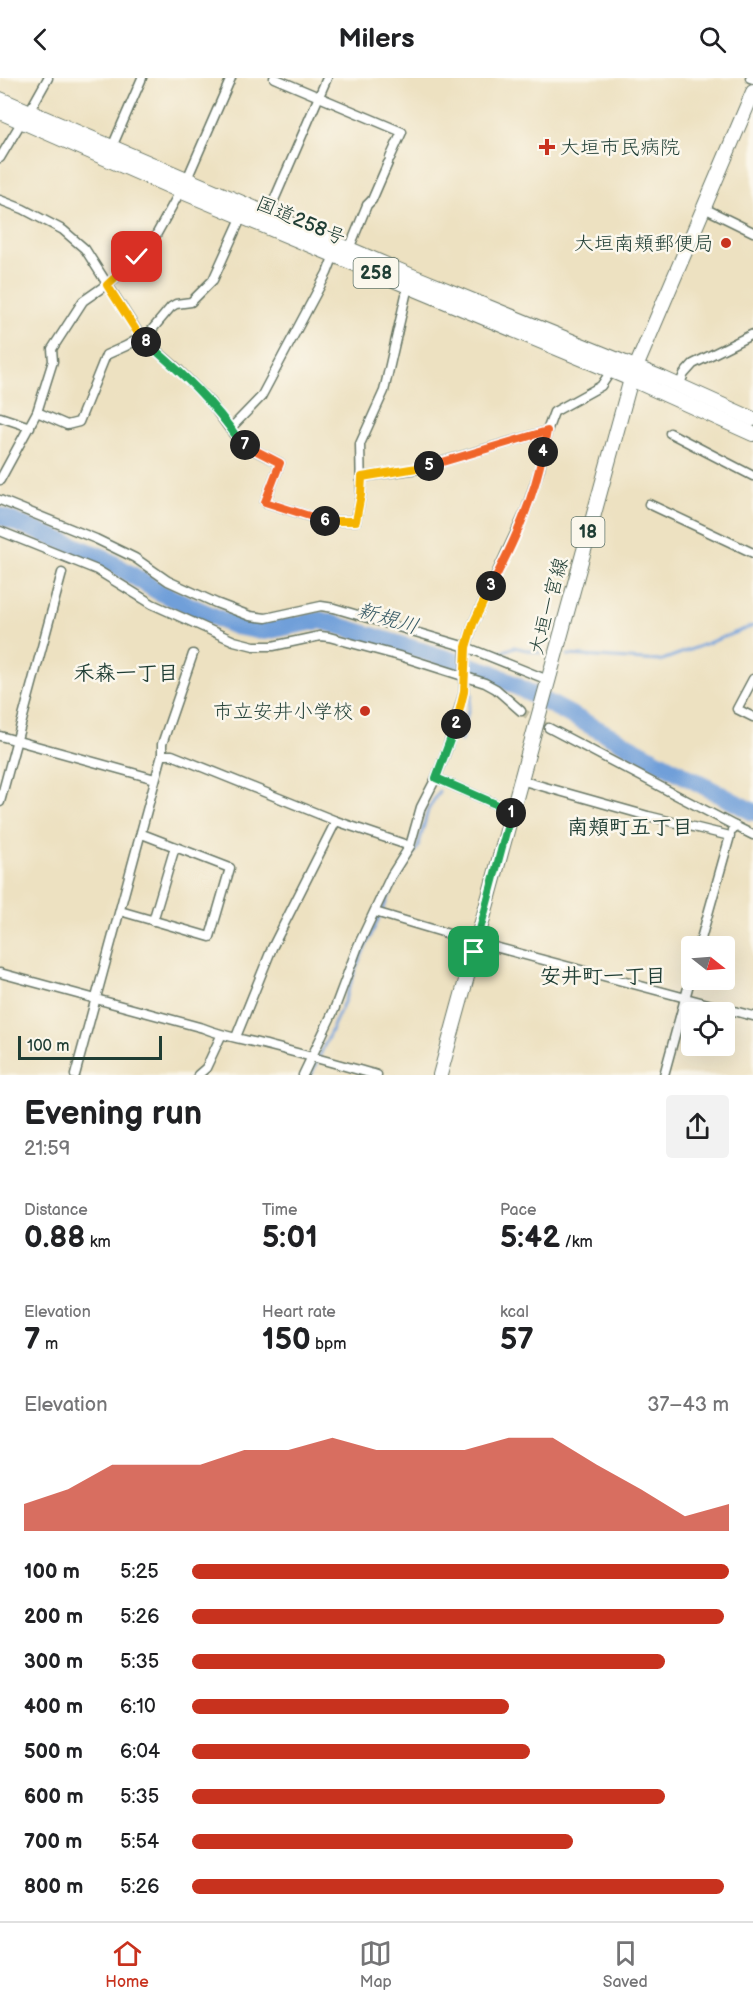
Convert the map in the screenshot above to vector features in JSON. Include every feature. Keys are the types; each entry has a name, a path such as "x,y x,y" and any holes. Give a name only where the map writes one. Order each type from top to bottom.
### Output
{"main road":[{"name":"大垣一宮線","path":"440,1075 634,373 753,92"},
{"name":"国道258号","path":"0,99 26,117 184,185 268,214 634,373 753,434"},
{"name":"国道258号","path":"0,112 26,117 112,147 242,216 611,371 634,373 679,386 753,419"}],"street":[{"path":"0,158 48,78"},
{"path":"112,147 141,78"},
{"path":"0,480 37,412 53,361 52,349 83,301 107,285 147,248 162,226 184,185 231,78"},
{"path":"274,78 402,132 349,249"},
{"path":"268,214 327,78"},
{"path":"0,200 23,209 63,231 85,249 141,338 179,370 210,402 240,442 280,463 265,502 324,521 356,521 362,477 360,444 384,391 408,286"},
{"path":"704,208 753,232"},
{"path":"37,412 67,425 78,422 105,355 150,332 171,307 191,302 213,280 242,216"},
{"path":"231,428 261,398 327,273 334,255"},
{"path":"679,386 684,374 693,364 753,334"},
{"path":"303,1075 316,1058 358,946 380,913 391,876 410,846 421,807 436,778 464,692 466,649 480,606 526,510 540,468 547,431 554,412 602,386 611,371"},
{"path":"0,417 30,427"},
{"path":"362,477 417,469 547,431"},
{"path":"670,433 753,477"},
{"path":"0,500 96,539 135,558 168,581 250,616 266,618 321,606 466,649 547,683"},
{"path":"649,504 753,553"},
{"path":"0,531 97,570 152,604 234,641 273,646 320,636 329,637 464,675 496,689 521,711"},
{"path":"0,802 62,573"},
{"path":"75,1075 142,834 162,755 162,744 193,654"},
{"path":"753,679 736,709 753,717"},
{"path":"549,728 753,835"},
{"path":"0,736 156,779"},
{"path":"162,755 172,755 336,821 410,846"},
{"path":"436,778 512,810"},
{"path":"520,780 648,816 730,836"},
{"path":"236,1037 268,957 336,821"},
{"path":"702,936 730,836 735,826"},
{"path":"120,911 210,937 231,868 142,834"},
{"path":"153,921 175,847"},
{"path":"380,913 476,942 753,1016"},
{"path":"0,973 203,1028 221,1036 236,1037 377,1075"},
{"path":"664,1075 687,990"},
{"path":"198,1075 206,1068 221,1036"}],"waterway":[{"name":"新規川","path":"0,516 102,557 161,593 235,626 265,631 320,620 490,672 753,812"},
{"path":"568,655 660,661 753,626"},
{"path":"496,652 514,647 540,653"},
{"path":"461,741 472,694"},
{"path":"311,1075 394,885 418,847 428,810 439,791"}],"tunnel":[{"path":"521,711 549,728"}],"place":[{"name":"大垣市民病院","path":"547,147"},
{"name":"大垣南頬郵便局","path":"726,243"},
{"name":"市立安井小学校","path":"365,711"}],"district":[{"name":"禾森一丁目","path":"126,673"},
{"name":"南頬町五丁目","path":"630,827"},
{"name":"安井町一丁目","path":"603,976"}],"route":[{"path":"137,257 107,285 141,338 179,370 210,402 240,442 280,463 265,502 324,521 356,521 362,477 417,469 465,457 547,431 540,468 526,510 473,624 466,647 464,692 436,778 512,810 474,952"}]}
